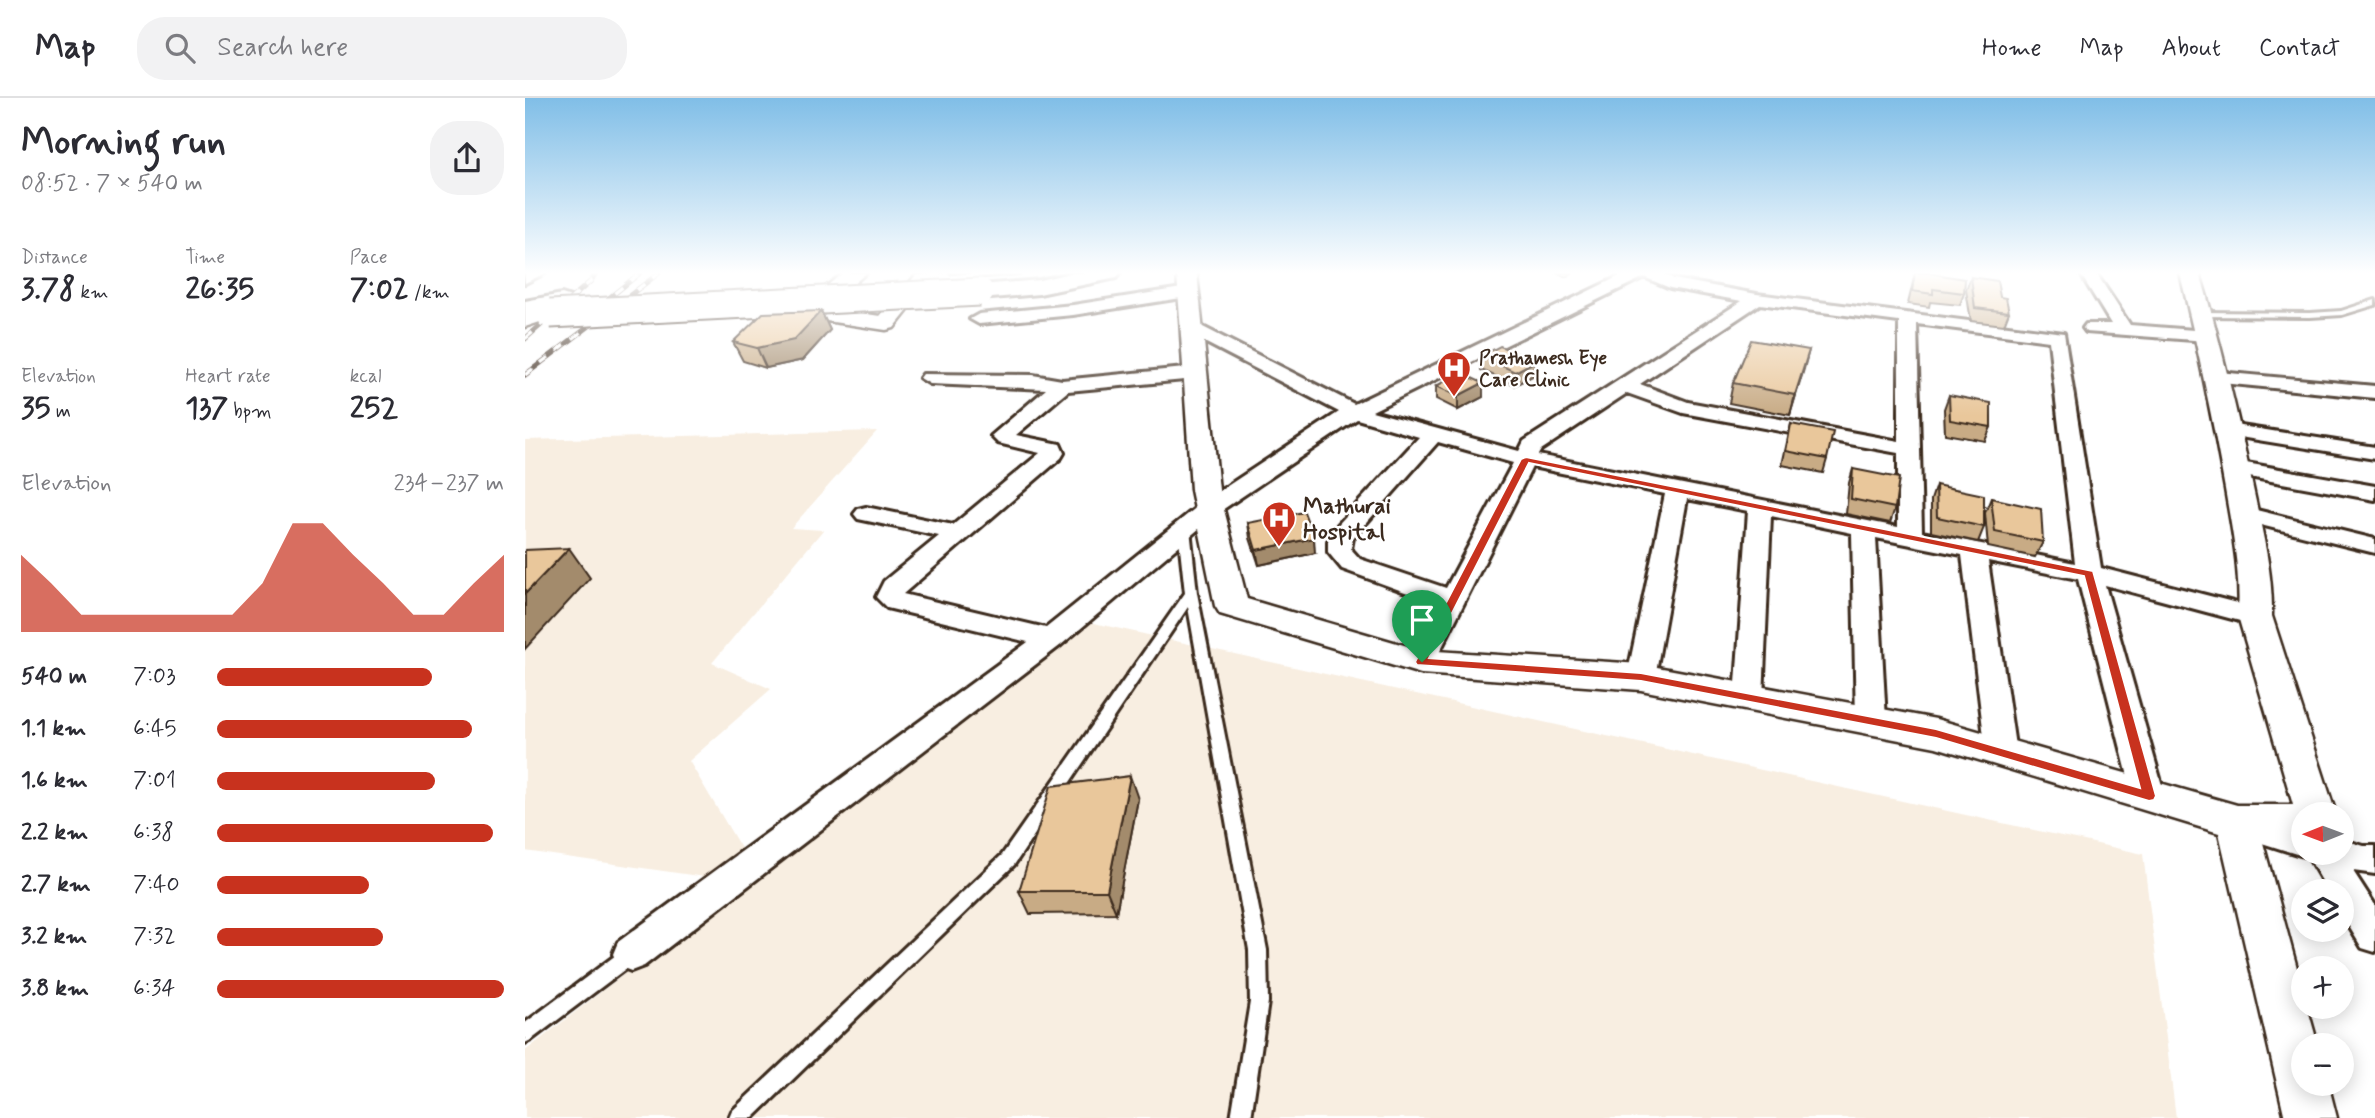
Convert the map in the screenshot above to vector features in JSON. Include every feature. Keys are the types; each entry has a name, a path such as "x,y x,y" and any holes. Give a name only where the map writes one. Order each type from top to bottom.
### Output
{"street":[{"path":"868,321 885,323 887,321"},
{"path":"1190,321 1205,490 1232,606 1422,662 1641,677 1936,733 2291,838"},
{"path":"631,954 1051,638 1211,508 1354,412 1543,321"},
{"path":"1422,662 1532,446 1724,321"},
{"path":"1908,321 1910,537"},
{"path":"1929,321 2059,337 2089,573 2149,796"},
{"path":"2118,321 2124,330"},
{"path":"2203,321 2218,378 2258,586 2255,616 2312,802"},
{"path":"2092,328 2124,330 2204,325"},
{"path":"1191,328 1354,412 1433,434 1526,459 2089,573 2255,616"},
{"path":"930,378 1028,380 1062,386 1195,373"},
{"path":"2218,378 2375,392"},
{"path":"1624,385 1683,407 1909,449"},
{"path":"1051,638 890,600 888,597 893,587 1053,453 1052,449 1005,439 1002,436 1062,386"},
{"path":"2228,430 2375,453"},
{"path":"1433,434 1341,536 1338,547 1341,557 1351,564 1454,600"},
{"path":"2235,468 2375,493"},
{"path":"1641,677 1677,490"},
{"path":"1749,698 1760,507"},
{"path":"866,514 959,533"},
{"path":"2244,514 2375,546"},
{"path":"1864,528 1871,721"},
{"path":"1973,550 2001,752"},
{"path":"2237,821 2291,822"},
{"path":"2237,821 2311,1118"},
{"path":"2354,857 2375,860"},
{"path":"2330,865 2375,936"}],"lane":[{"path":"2204,325 2254,321"},
{"path":"1184,529 1191,593 1258,950 1259,1002 1241,1118"},
{"path":"739,1118 1007,860 1191,593"},
{"path":"525,1034 631,954"}],"shaded area":[{"path":"877,431 791,528 823,530 712,663 771,689 689,761 742,850 705,877 525,851 525,440"},
{"path":"1089,622 2143,854 2176,1118 525,1118 525,1051 637,964 731,878"}],"building":[{"path":"755,321 812,321 794,340 757,348 733,342"},
{"path":"1751,340 1809,350 1795,395 1733,383"},
{"path":"1500,346 1535,361 1515,372 1481,356"},
{"path":"1461,373 1483,383 1458,396 1436,386"},
{"path":"1949,395 1991,403 1991,427 1950,420"},
{"path":"1791,424 1833,432 1827,459 1786,451"},
{"path":"1853,469 1899,478 1895,508 1851,499"},
{"path":"1936,485 1984,495 1984,527 1937,517"},
{"path":"1991,498 2041,509 2043,542 1995,532"},
{"path":"1304,512 1314,538 1256,550 1248,523"},
{"path":"569,548 525,594 525,550"},
{"path":"1130,776 1107,891 1019,891 1051,786"}],"railway":[{"path":"525,339 546,321"},
{"path":"525,375 596,321"}],"place":[{"name":"Prathamesh Eye Care Clinic","path":"1454,398"},
{"name":"Mathurai Hospital","path":"1279,548"}],"route":[{"path":"1526,459 2089,573 2149,796 1936,733 1641,677 1422,662 1526,459"}]}
